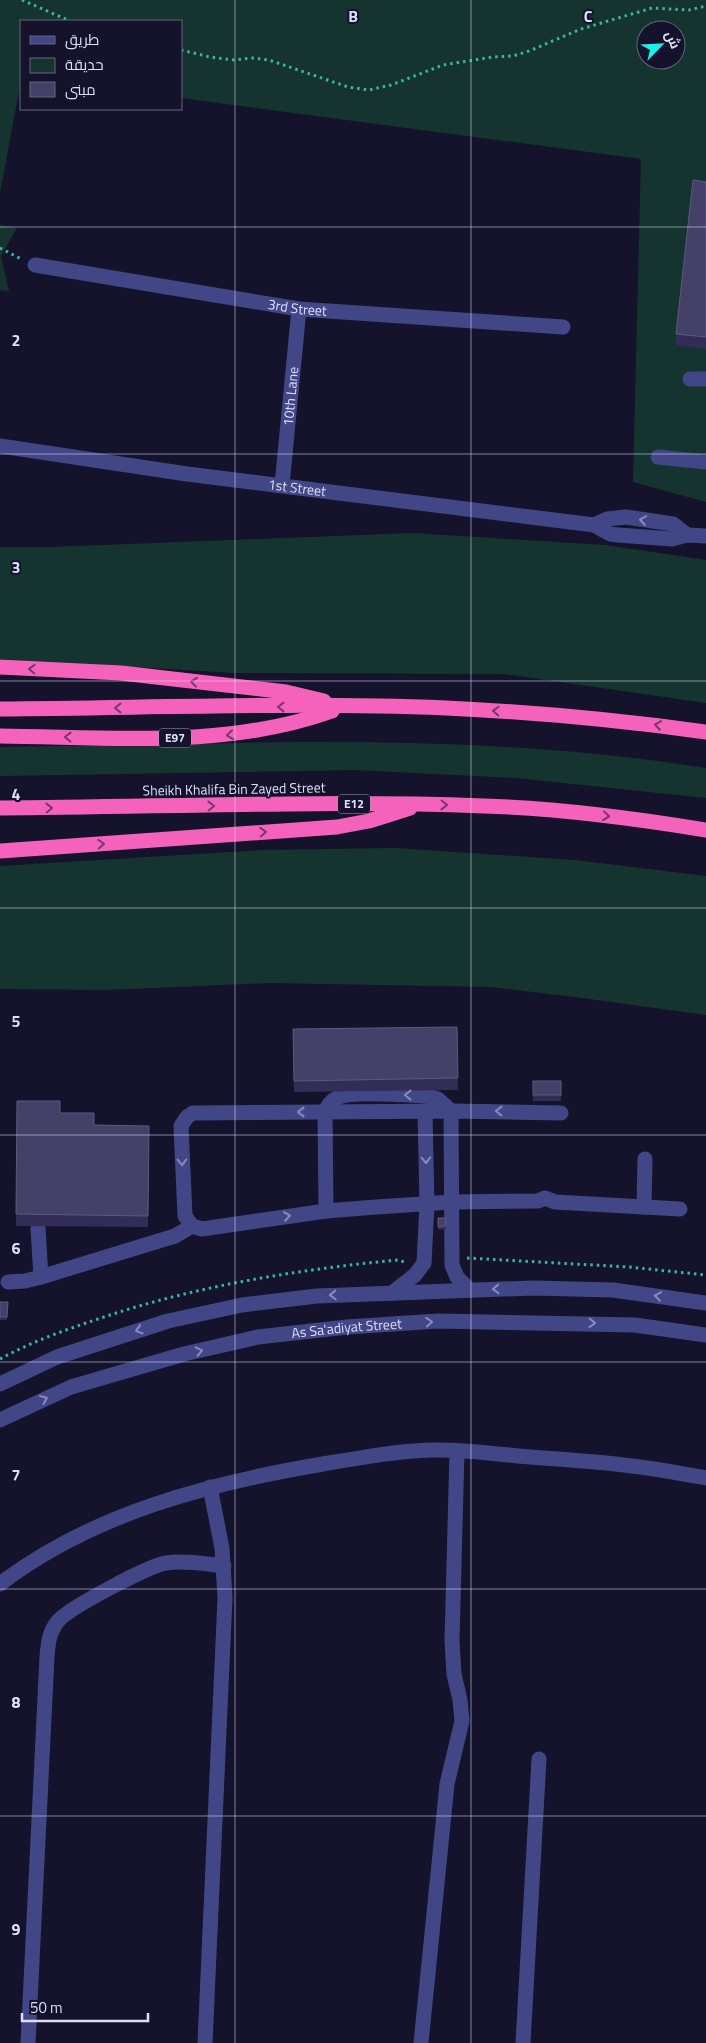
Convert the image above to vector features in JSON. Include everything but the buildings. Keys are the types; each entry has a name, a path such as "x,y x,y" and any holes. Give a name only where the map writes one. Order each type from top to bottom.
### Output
{"highway":[{"path":"0,667 121,673 256,688 286,692 345,706"},
{"path":"0,709 345,706 446,708 559,715 706,732"},
{"name":"E97","path":"0,736 210,737 273,728 345,706"},
{"path":"0,852 337,827 385,817 420,804"},
{"name":"Sheikh Khalifa Bin Zayed Street","path":"0,808 420,804 486,806 550,810 706,830"}],"street":[{"name":"3rd Street","path":"35,265 299,309 563,327"},
{"name":"10th Lane","path":"282,485 299,309"},
{"path":"690,379 706,379"},
{"name":"1st Street","path":"0,446 177,472 594,525 610,534 672,539 688,535 706,536"},
{"path":"658,456 706,462"},
{"path":"326,1211 325,1112 333,1100 339,1096 352,1094 432,1097 443,1102 451,1111 452,1265 457,1278 470,1290"},
{"path":"392,1293 415,1275 424,1263 427,1204 425,1111"},
{"path":"192,1226 184,1211 181,1131 183,1122 193,1113 451,1111 554,1113"},
{"path":"644,1207 645,1159"},
{"path":"8,1282 25,1281 41,1277 175,1236 192,1226 208,1228 326,1211 452,1202 538,1201 545,1198 555,1202 680,1209"},
{"path":"38,1228 41,1277"},
{"path":"0,1384 57,1357 168,1321 242,1305 317,1296 533,1288 613,1290 706,1303"},
{"name":"As Sa'adiyat Street","path":"0,1420 71,1387 90,1381 184,1354 268,1336 347,1327 438,1321 635,1325 706,1335"},
{"path":"0,1584 52,1550 100,1526 161,1502 210,1487 273,1472 359,1458 408,1451 457,1451 625,1465 706,1478"},
{"path":"421,2043 447,1784 462,1721 460,1700 454,1674 452,1641 457,1451"},
{"path":"205,2043 225,1624 224,1566 217,1517 210,1487"},
{"path":"28,2043 47,1657 53,1628 64,1615 157,1565 179,1562 224,1566"},
{"path":"523,2043 539,1759"}],"path":[{"path":"22,0 68,20"},
{"path":"182,50 234,60 252,58 269,60 348,87 369,90 391,86 444,65 493,57 512,56 529,51 581,28 652,8 689,10 706,6"},
{"path":"0,248 35,265"},
{"path":"459,1261 467,1258 536,1261 706,1275"}],"green space":[{"path":"0,0 706,0 706,502 633,482 641,159 182,98 182,20 20,20 20,86 0,193"},
{"path":"0,225 17,228 1,256 9,291 0,290"},
{"path":"412,533 605,545 706,560 706,703 505,674 235,673 0,659 0,547 52,547"},
{"path":"298,742 451,744 554,750 656,761 706,768 706,798 516,778 355,770 0,776 0,747"},
{"path":"395,848 575,860 706,876 706,1015 491,987 270,983 107,990 0,989 0,866 263,850"}]}
